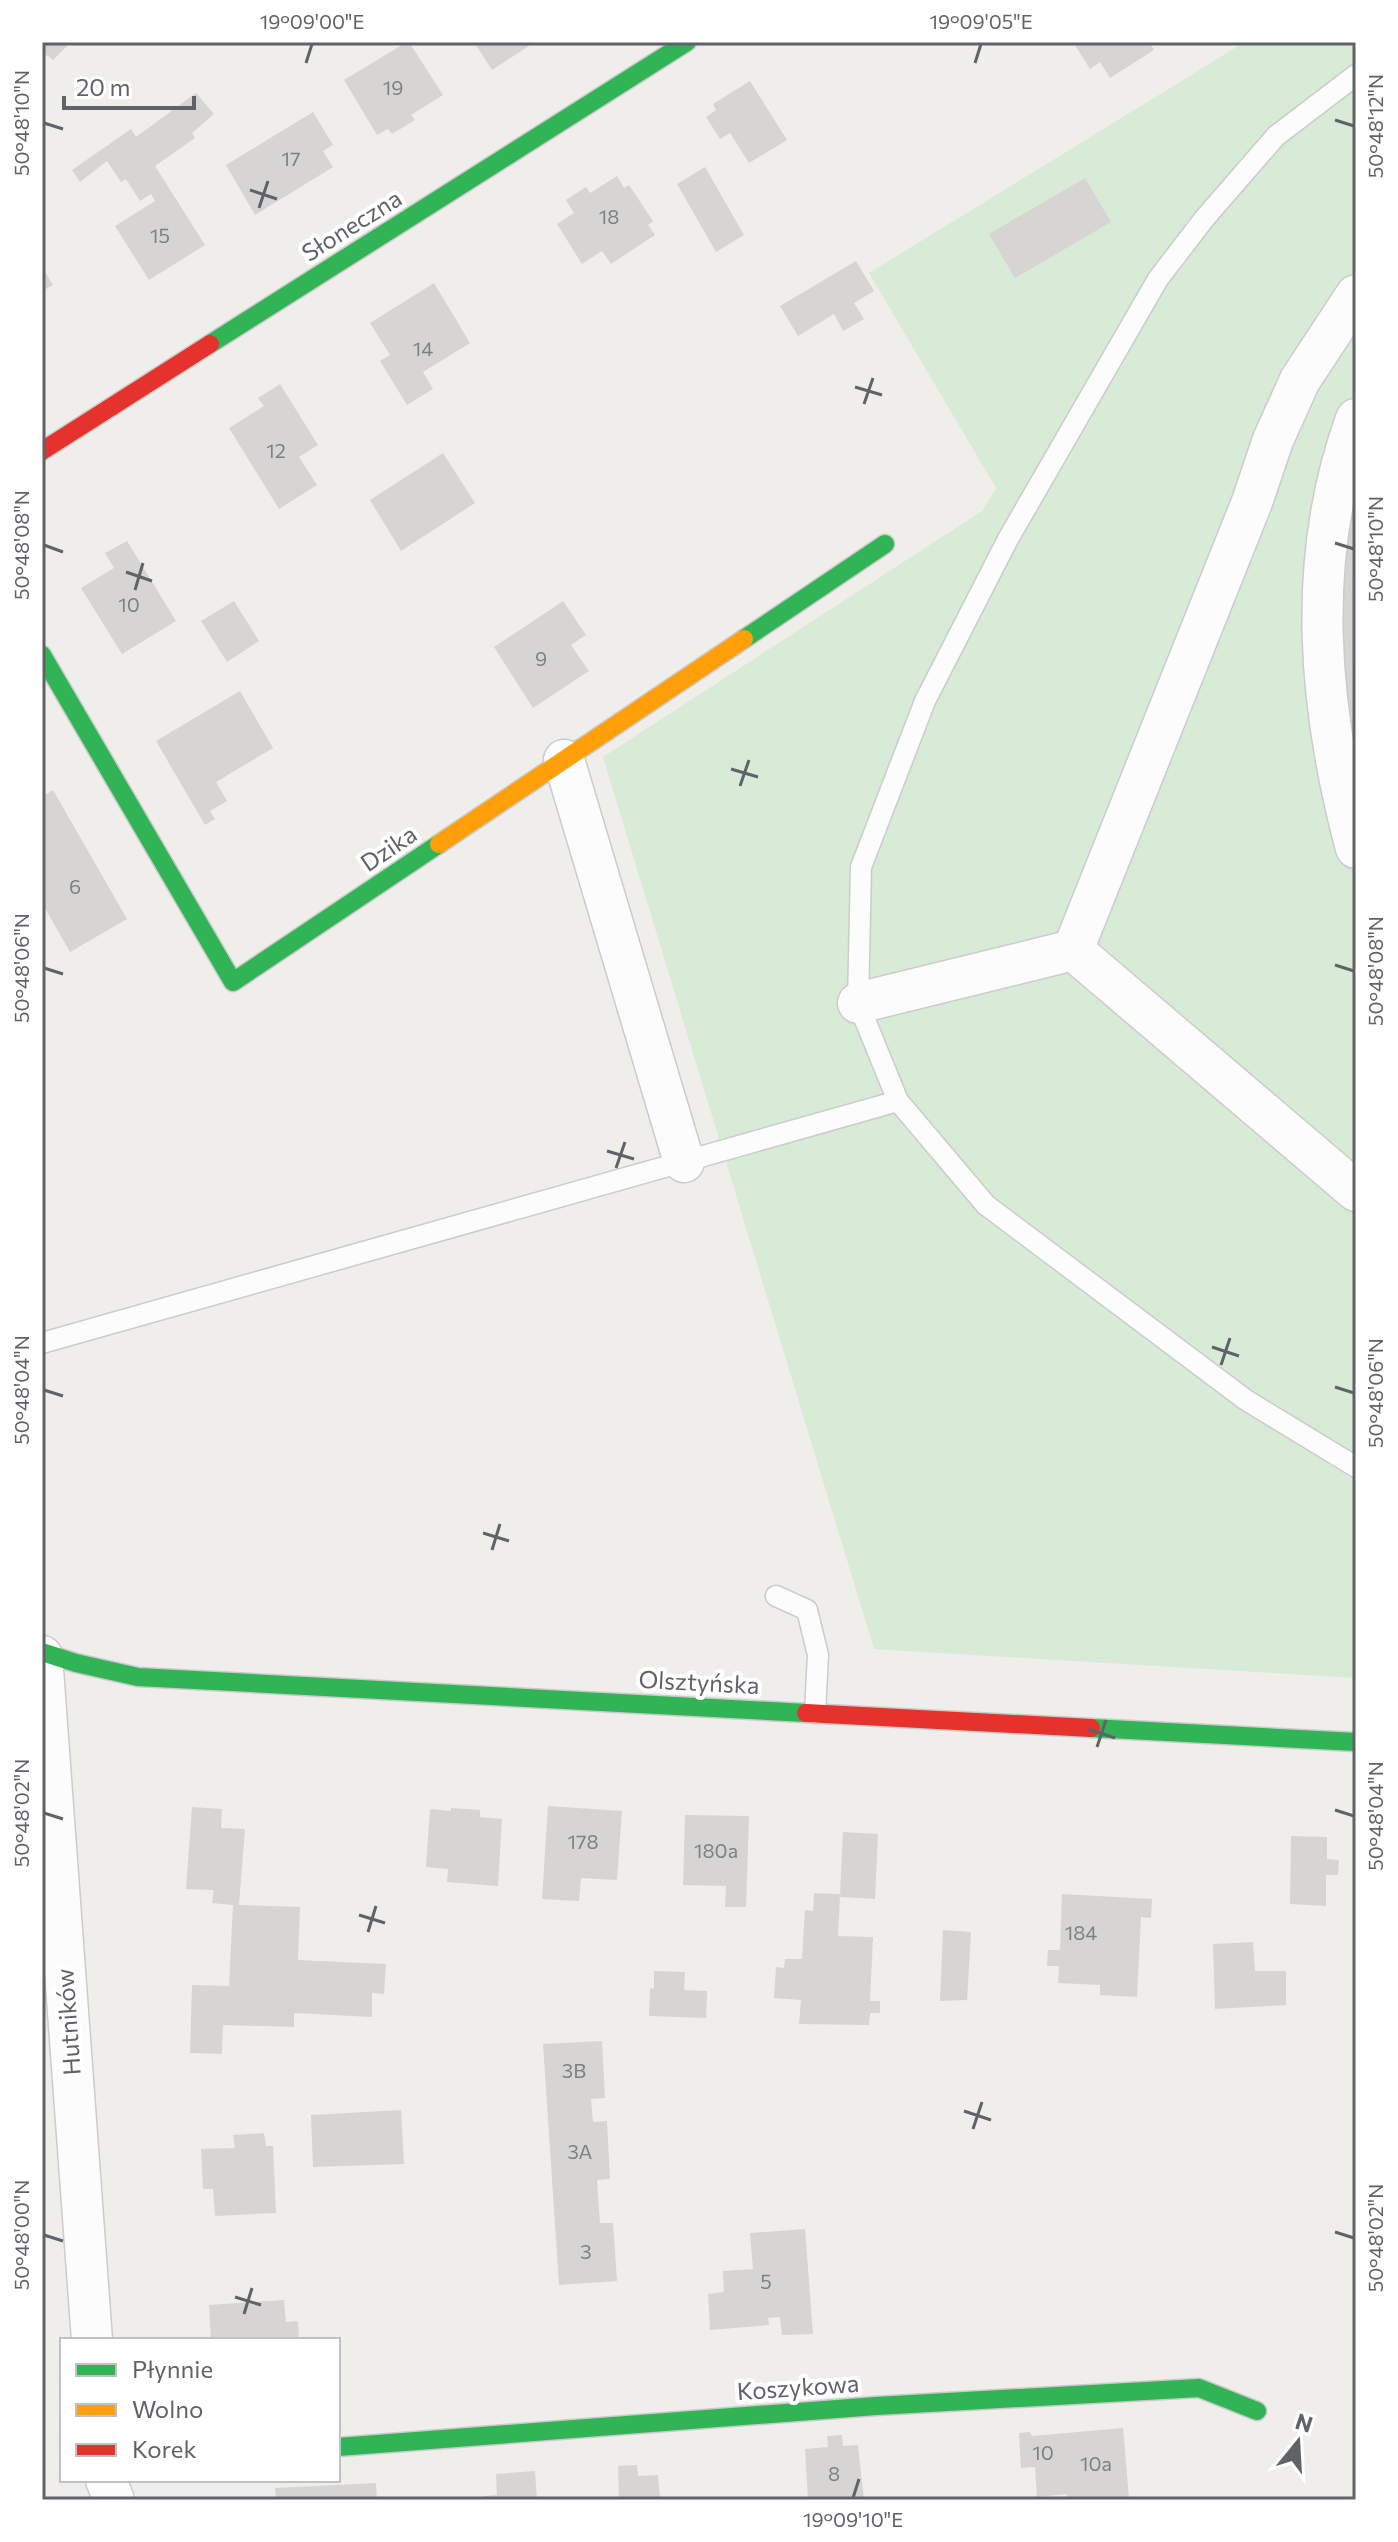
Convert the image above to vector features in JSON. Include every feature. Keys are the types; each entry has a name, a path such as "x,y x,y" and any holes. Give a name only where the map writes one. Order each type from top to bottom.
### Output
{"street":[{"name":"Słoneczna","path":"42,451 687,42"},
{"path":"1073,950 1252,502 1273,440 1300,380 1356,295"},
{"path":"1356,419 1340,463 1328,535 1321,619 1323,675 1348,820 1356,848"},
{"name":"Dzika","path":"42,655 233,982 885,544"},
{"path":"564,760 684,1162"},
{"path":"858,1003 1073,950"},
{"path":"1073,950 1356,1191"},
{"name":"Olsztyńska","path":"42,1654 138,1677 1356,1742"},
{"name":"Hutników","path":"42,1654 92,2338"},
{"name":"Koszykowa","path":"340,2447 876,2406 1199,2388 1257,2411"}],"lane":[{"path":"1356,75 1276,136 1204,219 1158,279 1008,539 925,701 861,867 858,1003 898,1101 986,1205 1246,1400 1356,1467"},
{"path":"42,1343 898,1101"},
{"path":"776,1596 807,1610 818,1655 815,1713"}],"green space":[{"path":"1245,42 1356,42 1356,1678 874,1649 603,757 982,511 996,488 869,273"}],"building":[{"path":"42,42 71,42 53,60 47,55 42,60"},
{"path":"407,42 443,95 411,115 415,120 392,134 388,129 377,135 344,80"},
{"path":"474,42 535,42 492,70"},
{"path":"1073,42 1155,42 1151,45 1154,50 1110,78 1100,62 1090,69"},
{"path":"750,81 787,140 749,163 730,133 720,139 706,117 716,110 713,104"},
{"path":"196,93 214,114 192,133 195,138 155,166 205,245 149,280 115,226 155,201 151,194 140,201 126,179 121,182 107,161 80,182 72,170 131,129 136,137"},
{"path":"313,112 333,145 323,151 333,167 255,215 226,165"},
{"path":"705,167 744,235 716,252 677,184"},
{"path":"617,176 624,188 629,185 653,221 648,225 655,235 611,264 602,251 582,264 557,224 574,213 566,200 586,187 590,193"},
{"path":"1085,178 1111,222 1015,278 989,234"},
{"path":"856,261 874,291 854,303 864,319 843,331 834,314 798,336 780,306"},
{"path":"42,267 53,285 42,291"},
{"path":"434,283 470,343 423,372 433,389 407,405 380,361 390,355 370,323"},
{"path":"280,384 318,445 299,457 317,485 279,509 229,428 264,406 258,398"},
{"path":"1356,420 1356,845 1323,675"},
{"path":"443,453 475,503 401,551 370,500"},
{"path":"127,541 176,621 122,654 81,588 114,568 105,553"},
{"path":"234,601 259,641 227,662 201,621"},
{"path":"563,601 586,635 571,645 589,671 533,708 494,647"},
{"path":"240,691 273,748 216,782 227,801 210,811 215,819 205,825 156,741"},
{"path":"53,790 127,919 70,952 42,903 42,797"},
{"path":"548,1806 622,1811 617,1880 581,1878 579,1901 542,1899"},
{"path":"192,1807 222,1809 221,1828 245,1829 239,1905 300,1907 298,1960 386,1964 384,1994 372,1993 372,2017 294,2013 294,2027 223,2025 222,2054 190,2053 192,1985 229,1986 233,1905 212,1903 214,1890 186,1889"},
{"path":"451,1808 480,1810 480,1817 502,1819 498,1886 447,1882 448,1869 426,1867 430,1809 451,1811"},
{"path":"685,1815 749,1816 746,1907 725,1907 726,1886 683,1885"},
{"path":"843,1832 878,1834 875,1899 840,1897 838,1936 873,1937 870,2001 880,2001 880,2013 870,2013 869,2025 799,2024 801,2000 774,1998 776,1967 784,1968 785,1959 802,1959 805,1910 813,1911 814,1893 840,1894"},
{"path":"1291,1836 1327,1837 1327,1859 1339,1860 1338,1875 1326,1875 1326,1906 1290,1904"},
{"path":"1062,1894 1152,1899 1151,1918 1141,1917 1137,1997 1100,1995 1100,1985 1058,1983 1059,1966 1047,1966 1048,1950 1060,1950"},
{"path":"943,1930 971,1932 967,2000 940,2001"},
{"path":"1253,1942 1255,1971 1286,1971 1286,2005 1215,2009 1213,1944"},
{"path":"654,1971 685,1972 684,1990 707,1991 706,2018 649,2016"},
{"path":"602,2041 605,2098 591,2099 593,2122 607,2121 610,2179 597,2180 600,2223 613,2223 617,2281 559,2285 543,2044"},
{"path":"401,2110 404,2164 313,2167 311,2115"},
{"path":"264,2133 266,2146 273,2146 276,2213 215,2216 213,2189 203,2189 201,2149 235,2148 233,2135"},
{"path":"805,2229 813,2334 782,2335 780,2317 768,2318 769,2325 710,2330 708,2294 724,2292 723,2271 753,2269 750,2233"},
{"path":"284,2300 286,2322 298,2321 299,2338 211,2338 209,2305"},
{"path":"1123,2428 1129,2498 1067,2500 1067,2494 1037,2497 1035,2467 1021,2468 1019,2433 1030,2432 1032,2436"},
{"path":"842,2435 843,2446 858,2445 864,2500 808,2500 805,2449 828,2447 827,2436"},
{"path":"637,2465 638,2476 658,2475 660,2498 619,2500 618,2466"},
{"path":"535,2471 537,2500 484,2500 484,2496 497,2495 496,2474"},
{"path":"376,2483 377,2500 276,2500 275,2488"}],"traffic: fast":[{"path":"210,344 687,42"},
{"path":"744,639 885,544"},
{"path":"42,655 233,982 439,844"},
{"path":"42,1652 138,1677 806,1713"},
{"path":"1091,1728 1356,1742"},
{"path":"340,2447 876,2406 1199,2388 1257,2411"}],"traffic: slow":[{"path":"439,844 744,639"}],"traffic: jam":[{"path":"42,451 210,344"},
{"path":"806,1713 1091,1728"}]}
